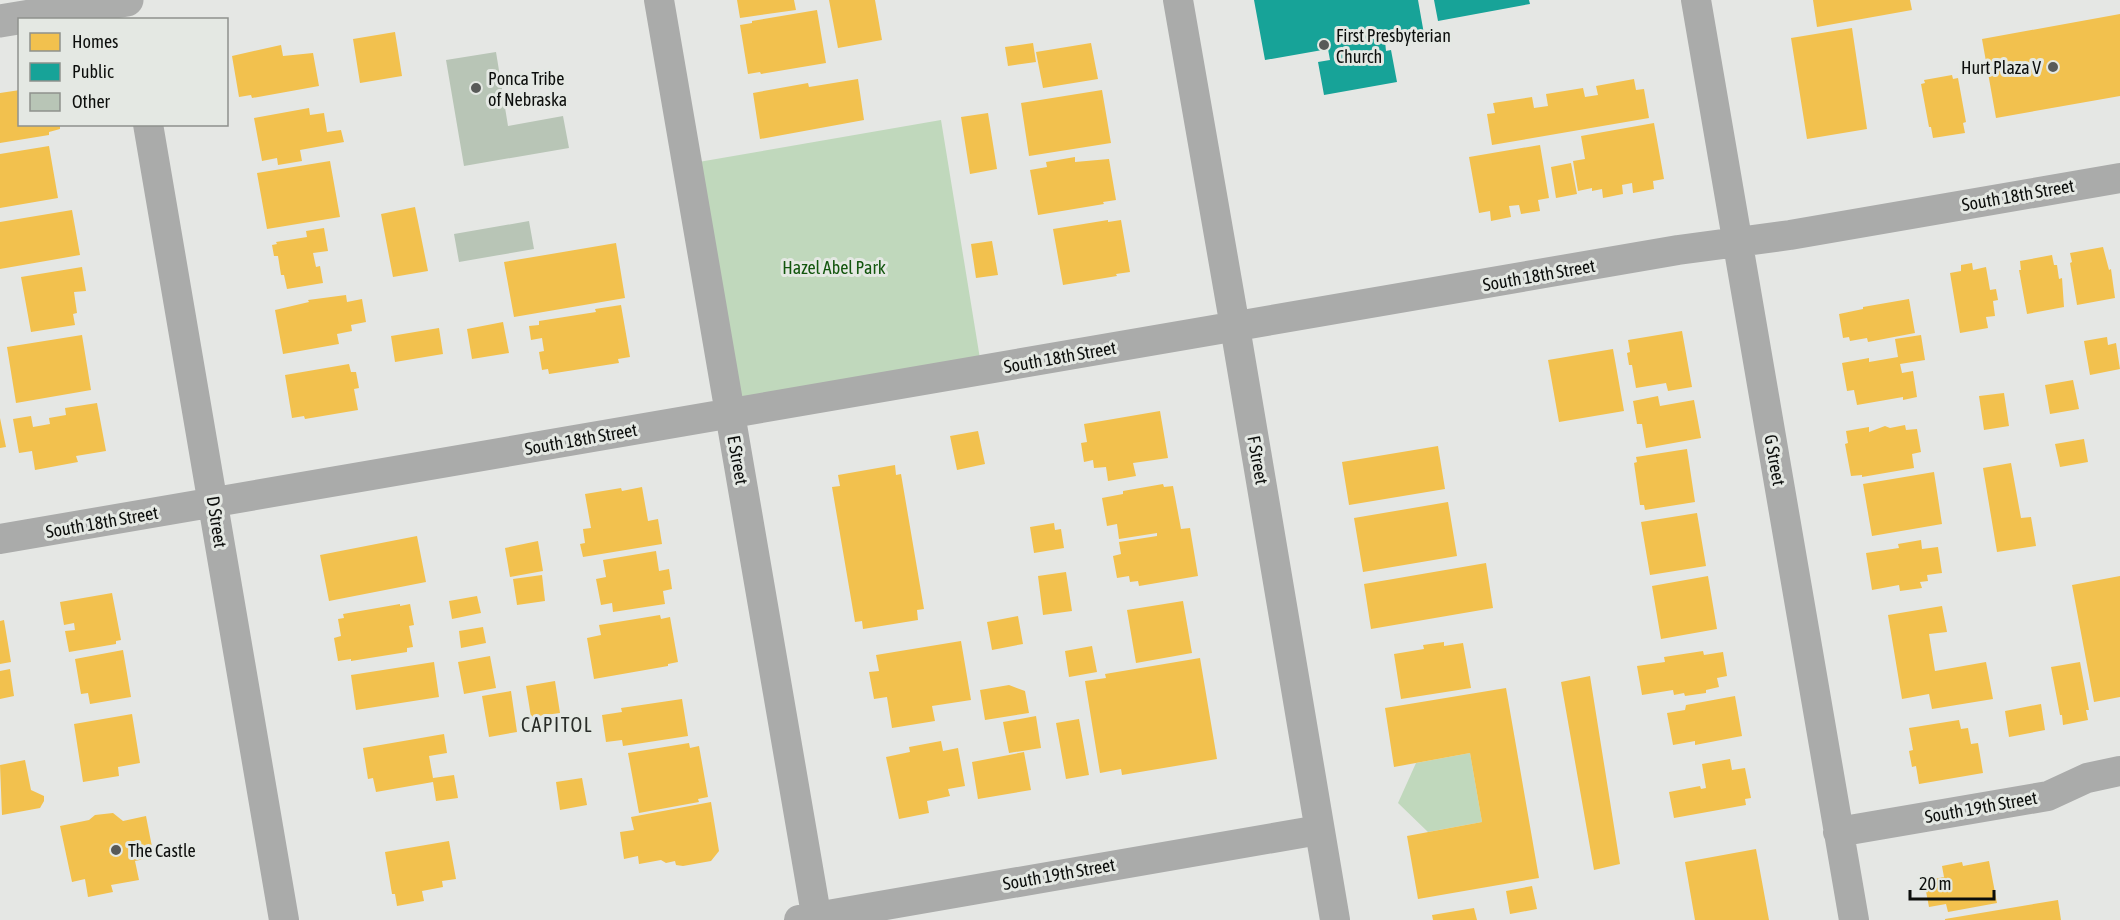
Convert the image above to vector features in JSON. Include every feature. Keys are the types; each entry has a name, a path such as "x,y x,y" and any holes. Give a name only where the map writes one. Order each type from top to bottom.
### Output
{"main road":[{"path":"0,21 126,0"}],"street":[{"path":"126,0 130,18"},
{"name":"E Street","path":"659,0 730,413 811,919"},
{"name":"F Street","path":"1178,0 1236,327 1302,717 1318,830 1335,920"},
{"name":"G Street","path":"1696,0 1854,920"},
{"name":"D Street","path":"148,126 284,920"},
{"name":"South 18th Street","path":"0,539 1678,250 1790,235 2120,178"},
{"name":"South 19th Street","path":"1838,832 2048,796 2087,778 2120,771"},
{"name":"South 19th Street","path":"811,919 1318,830"}],"green space":[{"name":"Hazel Abel Park","path":"941,120 982,371 730,413 687,164"},
{"path":"1470,753 1482,822 1428,832 1398,803 1416,763"}],"building: Homes":[{"path":"737,0 794,0 796,10 740,18"},
{"path":"829,0 875,0 882,40 838,48"},
{"path":"1813,0 1910,0 1912,10 1817,27"},
{"path":"817,10 826,63 761,74 760,72 748,74 740,25"},
{"name":"Hurt Plaza V","path":"2120,14 2120,96 1996,118 1982,39"},
{"path":"1852,28 1867,129 1807,139 1791,38"},
{"path":"395,32 402,76 360,83 353,39"},
{"path":"1033,43 1036,62 1008,66 1005,47"},
{"path":"1091,43 1098,79 1043,88 1036,52"},
{"path":"281,45 283,56 313,53 319,86 252,98 251,95 239,97 232,56"},
{"path":"1952,75 1953,79 1958,78 1966,122 1963,123 1965,133 1933,138 1921,84 1925,83 1924,80"},
{"path":"858,79 864,120 760,139 753,93 808,83 809,87"},
{"path":"1634,79 1636,90 1644,89 1649,118 1492,145 1487,114 1495,113 1493,103 1532,97 1534,108 1548,106 1546,94 1583,88 1585,97 1598,95 1596,86"},
{"path":"18,90 18,126 60,126 60,129 49,132 49,135 0,143 0,93"},
{"path":"1102,90 1111,143 1029,156 1021,103"},
{"path":"309,108 310,115 324,113 327,132 341,130 344,142 300,150 302,161 278,165 277,158 262,161 254,118"},
{"path":"988,113 997,169 970,174 961,117"},
{"path":"1654,123 1664,179 1653,181 1654,189 1633,193 1632,183 1622,185 1623,194 1603,198 1602,189 1592,191 1592,188 1578,191 1573,161 1585,159 1581,136"},
{"path":"1540,145 1549,198 1538,200 1540,211 1521,214 1519,205 1509,206 1511,217 1491,221 1490,211 1479,213 1469,157"},
{"path":"49,146 58,198 0,208 0,154"},
{"path":"1075,157 1075,162 1109,159 1116,200 1038,215 1030,170 1047,167 1046,162"},
{"path":"330,161 340,217 267,229 257,173"},
{"path":"1571,163 1577,194 1556,198 1551,167"},
{"path":"415,207 428,271 393,277 381,214"},
{"path":"72,210 80,255 0,269 0,222"},
{"path":"1108,220 1108,222 1121,220 1130,272 1063,285 1053,229"},
{"path":"324,228 328,251 313,253 316,267 320,266 323,283 287,289 284,275 281,275 278,256 274,256 272,245 277,244 276,242 307,237 306,231"},
{"path":"992,241 998,275 976,278 971,244"},
{"path":"616,243 625,298 514,317 504,262"},
{"path":"2103,247 2109,270 2111,269 2115,298 2077,305 2070,253"},
{"path":"2052,255 2054,265 2057,265 2059,279 2062,278 2064,307 2027,314 2019,270 2021,270 2020,261"},
{"path":"1972,263 1973,270 1986,267 1990,290 1996,289 1998,300 1993,301 1995,316 1986,317 1988,328 1960,333 1950,273 1961,271 1961,265"},
{"path":"82,267 86,291 74,292 77,313 73,314 75,325 31,332 21,277"},
{"path":"346,295 347,302 362,299 366,322 351,325 352,331 337,334 339,344 283,354 275,310 309,302 308,300"},
{"path":"1909,299 1915,333 1868,342 1867,338 1850,341 1849,337 1843,338 1839,314 1863,309 1863,307"},
{"path":"621,305 630,357 618,359 619,363 549,374 548,369 542,370 539,352 544,351 542,338 531,340 529,326 539,325 539,321 596,312 595,309"},
{"path":"503,322 509,353 472,359 467,329"},
{"path":"439,328 443,354 395,362 391,336"},
{"path":"1682,331 1692,387 1668,391 1666,383 1636,388 1632,365 1629,365 1627,353 1630,352 1628,340"},
{"path":"82,335 91,390 16,403 7,347"},
{"path":"1921,335 1925,360 1900,364 1902,373 1913,371 1917,397 1903,400 1903,397 1857,405 1854,390 1847,391 1842,363 1869,358 1869,362 1898,357 1895,339"},
{"path":"2107,337 2108,345 2116,343 2120,369 2090,375 2084,341"},
{"path":"1613,349 1624,411 1559,422 1548,360"},
{"path":"349,364 351,372 356,372 359,388 354,389 358,410 305,419 304,416 292,418 285,375"},
{"path":"2073,380 2079,409 2050,414 2045,385"},
{"path":"2004,393 2009,426 1984,430 1979,396"},
{"path":"1658,396 1660,406 1694,400 1701,438 1646,448 1642,424 1637,424 1633,401"},
{"path":"97,403 106,451 76,456 78,462 35,470 32,451 19,453 13,419 31,416 33,427 50,424 49,418 66,415 65,408"},
{"path":"1160,411 1168,458 1133,463 1136,476 1108,481 1106,467 1094,468 1093,460 1084,462 1081,443 1087,442 1084,424"},
{"path":"0,418 6,447 0,448"},
{"path":"1905,425 1906,430 1917,429 1921,452 1912,454 1914,468 1862,477 1862,475 1851,476 1845,444 1848,443 1846,431 1869,427 1869,432 1885,426 1890,428"},
{"path":"978,431 985,464 957,470 950,436"},
{"path":"2084,439 2088,462 2060,467 2055,444"},
{"path":"1438,446 1445,489 1349,505 1342,462"},
{"path":"1687,449 1695,502 1645,510 1644,505 1640,505 1634,463 1637,462 1636,457"},
{"path":"2011,463 2021,518 2031,517 2036,546 1997,552 1983,468"},
{"path":"895,465 896,475 901,474 924,609 917,610 918,620 863,629 862,621 855,622 832,487 840,486 838,475"},
{"path":"1934,472 1942,524 1872,536 1863,484"},
{"path":"1163,484 1164,487 1173,486 1181,529 1190,528 1198,576 1139,586 1138,581 1130,582 1129,576 1117,578 1113,556 1121,554 1119,542 1157,536 1157,533 1119,539 1117,524 1107,526 1102,498 1123,494 1123,491"},
{"path":"642,487 648,521 658,519 662,544 583,557 580,544 585,543 583,529 591,528 585,494"},
{"path":"1448,502 1457,556 1363,572 1354,518"},
{"path":"1697,513 1706,566 1650,575 1641,522"},
{"path":"1054,523 1055,530 1061,529 1064,548 1034,553 1030,527"},
{"path":"417,536 426,582 329,601 320,555"},
{"path":"1921,540 1922,549 1938,547 1942,573 1927,575 1928,581 1920,582 1922,588 1900,591 1899,585 1872,590 1866,553 1899,548 1898,544"},
{"path":"538,541 543,571 510,577 505,548"},
{"path":"656,551 659,571 669,569 672,589 663,591 665,604 613,612 612,603 601,605 596,579 606,577 603,560"},
{"path":"1486,563 1493,608 1371,629 1364,584"},
{"path":"1066,572 1072,611 1043,615 1038,576"},
{"path":"542,575 545,601 517,605 513,579"},
{"path":"1708,576 1717,629 1661,639 1652,586"},
{"path":"2120,576 2120,697 2094,702 2072,585"},
{"path":"112,593 121,640 116,641 116,644 69,652 65,631 75,630 74,623 64,625 60,602"},
{"path":"477,596 481,613 452,619 449,601"},
{"path":"1183,601 1192,653 1136,663 1127,610"},
{"path":"400,604 400,606 410,604 414,625 409,626 413,647 407,648 407,652 338,661 334,638 341,636 338,619 344,618 343,614"},
{"path":"1942,606 1947,632 1929,634 1935,671 1986,662 1993,699 1932,709 1929,694 1902,699 1888,615"},
{"path":"660,615 661,619 670,617 678,662 668,664 668,666 594,679 587,638 601,635 599,625"},
{"path":"1018,616 1023,644 992,650 987,622"},
{"path":"4,620 11,662 0,664 0,621"},
{"path":"483,627 486,643 461,648 459,631"},
{"path":"961,641 971,700 932,706 935,721 892,728 887,697 874,699 869,672 879,671 876,655"},
{"path":"1444,642 1444,646 1463,643 1471,688 1401,699 1394,654 1424,649 1423,645"},
{"path":"1092,646 1097,672 1069,677 1065,651"},
{"path":"123,650 131,697 90,704 88,693 81,694 75,659"},
{"path":"1703,651 1704,655 1723,652 1727,676 1717,678 1719,687 1706,690 1706,693 1685,696 1684,693 1674,695 1673,690 1642,695 1637,666 1665,662 1664,657"},
{"path":"490,656 496,688 464,694 458,662"},
{"path":"1200,658 1217,759 1122,775 1121,769 1100,773 1085,681 1106,678 1105,674"},
{"path":"434,662 439,697 356,710 351,675"},
{"path":"2080,662 2089,710 2086,710 2088,720 2063,725 2051,667"},
{"path":"10,669 14,696 0,699 0,671"},
{"path":"1590,676 1620,864 1594,870 1561,682"},
{"path":"555,681 560,713 531,717 526,686"},
{"path":"1009,685 1025,691 1029,713 985,720 980,690"},
{"path":"1506,688 1539,878 1418,899 1407,836 1482,822 1470,753 1394,767 1385,708"},
{"path":"511,691 517,732 489,737 482,696"},
{"path":"1735,696 1742,736 1695,745 1695,741 1673,745 1667,713 1685,710 1686,705"},
{"path":"682,699 688,736 623,746 622,740 606,742 602,715 622,712 621,708"},
{"path":"2041,704 2045,730 2009,737 2005,711"},
{"path":"132,714 140,763 118,767 119,776 83,782 74,724"},
{"path":"1036,716 1041,748 1009,753 1003,722"},
{"path":"1079,719 1089,775 1066,779 1056,723"},
{"path":"1959,720 1961,729 1968,728 1971,744 1978,743 1983,773 1919,784 1916,766 1912,767 1909,751 1913,750 1909,728"},
{"path":"444,734 447,753 429,756 433,778 454,775 458,798 436,801 433,782 376,792 373,778 368,779 363,748"},
{"path":"941,741 943,751 958,748 965,786 948,789 950,796 927,801 929,813 899,819 886,757 910,752 909,747"},
{"path":"689,743 690,748 699,746 708,797 698,799 699,802 639,813 628,753"},
{"path":"1024,752 1031,790 978,799 972,762"},
{"path":"1730,759 1732,770 1745,768 1751,798 1745,799 1746,805 1674,818 1669,792 1700,786 1701,789 1706,788 1702,764"},
{"path":"25,760 31,790 44,796 44,801 40,808 2,815 0,765"},
{"path":"582,778 587,805 560,810 556,782"},
{"path":"711,802 719,851 711,861 683,866 676,865 675,861 666,863 661,860 639,864 638,856 624,859 620,832 634,830 631,817"},
{"path":"113,813 123,821 146,816 154,857 135,861 139,880 111,885 113,892 88,897 85,879 72,882 60,826 89,820 95,815"},
{"path":"449,841 456,879 442,881 443,887 422,891 424,901 397,906 395,894 392,894 385,852"},
{"path":"1756,849 1769,920 1695,920 1685,862"},
{"path":"1989,861 1997,903 1948,912 1946,904 1929,907 1924,881 1944,877 1942,866 1962,862 1963,866"},
{"path":"1532,886 1537,909 1510,914 1506,891"},
{"path":"2058,900 2061,920 1945,920 1945,919"},
{"path":"1474,908 1477,920 1433,920 1432,915"}],"building: Public":[{"name":"First Presbyterian Church","path":"1254,0 1418,0 1424,34 1385,41 1386,51 1391,50 1397,82 1324,95 1318,62 1330,60 1328,49 1265,60"},
{"name":"First Presbyterian Church","path":"1434,0 1529,0 1530,4 1438,21"}],"building: Other":[{"name":"Ponca Tribe of Nebraska","path":"496,52 508,126 563,116 569,148 464,166 446,60"},
{"path":"529,221 534,249 459,262 454,234"}],"place":[{"name":"First Presbyterian Church","path":"1324,45"},
{"name":"Hurt Plaza V","path":"2053,67"},
{"name":"Ponca Tribe of Nebraska","path":"476,88"},
{"name":"The Castle","path":"116,850"}],"district":[{"name":"CAPITOL","path":"557,724"}]}
